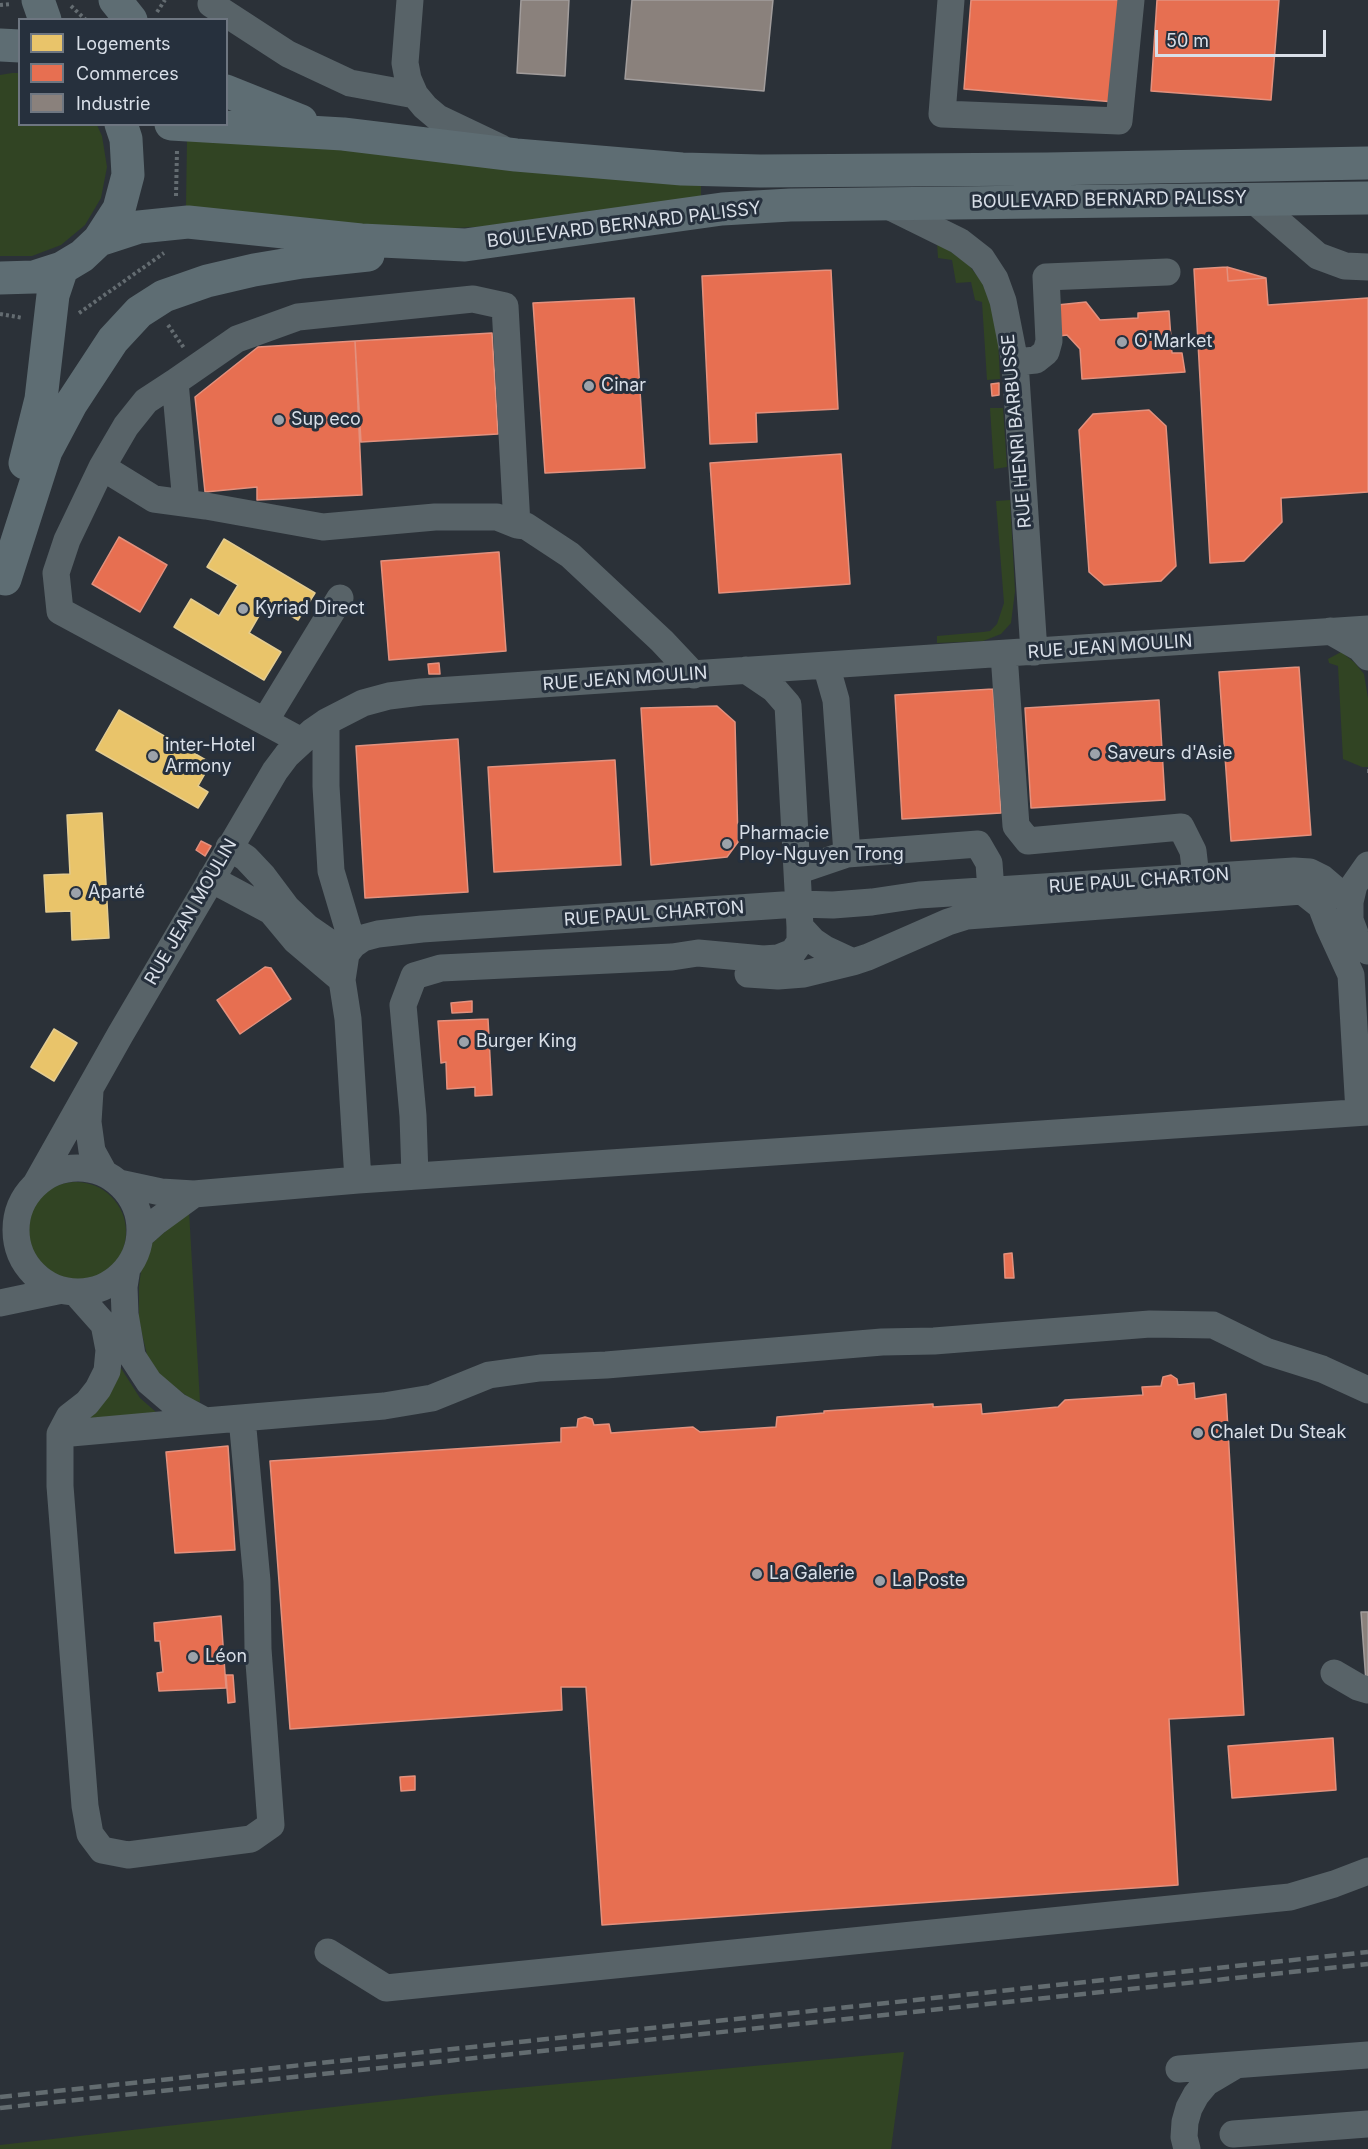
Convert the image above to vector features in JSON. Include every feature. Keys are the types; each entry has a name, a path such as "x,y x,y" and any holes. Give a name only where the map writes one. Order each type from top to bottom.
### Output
{"main road":[{"path":"115,0 129,18"},
{"path":"0,45 18,46"},
{"path":"228,92 278,113 343,134"},
{"path":"0,278 34,277 62,268 82,256 99,240 119,209 128,175 126,139 122,126"},
{"name":"BOULEVARD BERNARD PALISSY","path":"205,126 343,134 516,155 682,170 1368,163"},
{"name":"BOULEVARD BERNARD PALISSY","path":"99,240 139,227 188,222 361,240 465,245 722,209 790,205 1368,198"},
{"path":"3,592 46,451 71,404 113,340 139,312 178,290 254,270 302,262 465,245"},
{"path":"3,592 22,471 40,399 53,295 62,268"}],"street":[{"path":"410,0 405,63 408,79 415,95 438,118 516,155"},
{"path":"951,0 942,114 1119,121 1131,0"},
{"path":"211,4 288,54 350,83 415,95"},
{"path":"1252,199 1318,256 1345,266 1368,267"},
{"name":"RUE HENRI BARBUSSE","path":"882,203 959,241 982,259 995,279 1003,301 1015,362 1034,651"},
{"path":"1015,362 1036,360 1046,352 1049,341 1046,276 1167,273"},
{"path":"301,741 60,611 56,573 67,540 102,467 126,426 147,401 237,339 298,317 473,299 505,306 517,525"},
{"path":"175,382 196,504"},
{"path":"102,467 154,499 196,504 323,527 435,517 497,517 517,525 526,525 570,555 662,641 694,675"},
{"path":"265,721 340,598"},
{"name":"RUE JEAN MOULIN","path":"36,1184 275,771 301,741 326,722 363,703 389,696 422,692 1368,629"},
{"path":"1330,632 1360,648 1368,657"},
{"path":"1004,654 1016,826 1028,840 1181,827 1193,851 1196,877"},
{"path":"415,1176 413,1116 403,1005 414,976 441,968 672,957 698,952 763,959 778,958 793,952 800,942 788,705 799,687 813,673 826,665 836,699 847,854"},
{"path":"746,670 774,688 788,705"},
{"path":"326,722 330,871 347,960 357,1180"},
{"path":"797,871 847,854 978,844 989,863 991,891"},
{"path":"230,847 246,858 263,876 287,908 347,960"},
{"path":"1368,866 1354,885 1350,902 1350,920 1356,936 1368,951"},
{"name":"RUE PAUL CHARTON","path":"347,960 363,938 422,929 799,916 833,905 919,895 1294,871 1310,872 1333,885 1350,902"},
{"path":"211,879 271,911 296,941 347,960"},
{"path":"206,1421 177,1406 149,1382 132,1356 104,1324 69,1291 49,1285 33,1273 22,1257 16,1238 17,1218 24,1200 36,1184 51,1174 68,1168 86,1168 111,1178 161,1192 194,1194 357,1180 1363,1112 1351,975 1322,906 1302,891 967,916 868,957 804,974 778,976 693,968 672,957"},
{"path":"799,916 813,941 853,962"},
{"name":"RUE JEAN MOULIN","path":"90,1090 88,1122 92,1151 111,1178"},
{"path":"0,1303 69,1291 96,1290 113,1281 127,1268 136,1253 140,1236 138,1216 131,1198 111,1178"},
{"path":"140,1236 194,1194"},
{"path":"127,1268 124,1287 125,1314 132,1356"},
{"path":"104,1324 109,1350 107,1371 98,1389 87,1403 69,1417 60,1434 61,1496 85,1806 90,1834 102,1850 128,1854 251,1839 271,1825 258,1649 258,1581 242,1418"},
{"path":"60,1434 384,1406 432,1398 489,1375 540,1368 1150,1324 1213,1325 1268,1352 1322,1370 1368,1390"},
{"path":"1334,1672 1358,1687 1368,1690"},
{"path":"328,1952 386,1988 1290,1897 1368,1871"},
{"path":"1179,2069 1364,2057"},
{"path":"1187,2149 1184,2137 1185,2122 1196,2095 1206,2083 1237,2065"},
{"path":"1233,2134 1368,2124"}],"path":[{"path":"50,7 80,18"}],"green space":[{"path":"18,73 18,126 97,126 102,136 107,167 101,198 85,225 61,245 32,256 0,256 0,75"},
{"path":"187,139 284,141 701,183 701,197 495,226 412,230 186,206"},
{"path":"937,242 968,264 982,282 997,322 1000,379 987,380 982,302 975,300 971,282 956,283 952,260 938,258"},
{"path":"990,408 1003,408 1007,467 994,469"},
{"path":"1010,500 1015,591 1011,623 1001,634 983,641 937,643 937,636 990,631 997,624 1004,603 996,501"},
{"path":"1341,652 1364,674 1368,698 1368,767 1362,767 1343,759 1338,666 1329,663 1328,659"},
{"path":"76,1182 104,1190 118,1204 126,1232 118,1260 104,1274 76,1282 48,1274 34,1260 26,1232 34,1204 48,1190"},
{"path":"189,1211 200,1402 192,1400 161,1377 147,1355 139,1321 139,1286 142,1264 151,1244"},
{"path":"119,1365 140,1398 157,1413 81,1419"},
{"path":"904,2052 891,2149 0,2149 0,2145 430,2096"}],"building: Logements":[{"name":"Kyriad Direct","path":"224,539 315,593 298,620 267,602 249,633 281,652 264,680 174,627 191,599 219,616 238,585 207,567"},
{"name":"inter-Hotel Armony","path":"119,710 211,763 198,786 208,792 198,808 96,750"},
{"name":"Aparté","path":"102,813 109,938 72,940 71,911 46,912 44,875 70,874 67,815"},
{"path":"54,1029 77,1043 54,1081 31,1067"}],"building: Commerces":[{"path":"971,0 1122,0 1114,102 964,89"},
{"path":"1157,0 1279,0 1271,100 1151,91"},
{"path":"1227,267 1228,281 1266,278 1268,305 1368,298 1368,492 1281,498 1282,522 1244,561 1210,563 1194,269"},
{"path":"1227,267 1266,278 1228,281"},
{"path":"831,270 838,409 756,413 757,442 710,444 702,276"},
{"name":"Cinar","path":"634,298 645,468 545,473 533,303"},
{"name":"O'Market","path":"1086,302 1100,320 1138,318 1138,313 1169,311 1172,353 1182,353 1185,372 1082,379 1080,349 1067,335 1059,336 1057,305"},
{"path":"492,333 498,434 361,442 355,341"},
{"name":"Sup eco","path":"355,341 362,495 257,500 257,487 205,492 195,397 258,347"},
{"path":"999,383 999,395 992,396 991,384"},
{"path":"1149,410 1166,426 1176,566 1161,581 1104,585 1089,572 1079,430 1093,414"},
{"path":"841,454 850,584 719,593 710,463"},
{"path":"119,537 167,565 140,612 92,584"},
{"path":"499,552 506,651 389,660 381,561"},
{"path":"439,663 440,674 429,674 428,664"},
{"path":"1299,667 1311,835 1231,841 1219,672"},
{"path":"993,689 1001,813 902,819 895,695"},
{"name":"Saveurs d'Asie","path":"1159,700 1165,800 1031,808 1025,708"},
{"path":"717,706 735,722 738,842 727,857 651,865 641,708"},
{"path":"458,739 468,892 365,898 356,746"},
{"path":"615,760 621,865 494,872 488,767"},
{"path":"201,841 211,846 205,856 196,850"},
{"path":"265,967 271,968 291,999 240,1034 217,1000"},
{"path":"472,1001 472,1012 452,1013 451,1003"},
{"name":"Burger King","path":"488,1019 492,1095 475,1096 475,1087 447,1089 446,1062 441,1063 438,1021"},
{"path":"1012,1253 1014,1278 1005,1278 1004,1254"},
{"name":"La Galerie","path":"1171,1375 1177,1379 1178,1385 1194,1383 1195,1399 1226,1394 1244,1715 1169,1719 1178,1885 602,1925 586,1687 561,1687 562,1710 290,1729 270,1461 561,1442 561,1428 577,1427 578,1419 585,1417 592,1419 594,1425 609,1424 611,1433 693,1427 700,1432 776,1427 777,1417 824,1413 824,1411 933,1404 933,1407 981,1404 982,1414 1058,1407 1065,1400 1143,1395 1142,1387 1161,1386 1163,1377"},
{"path":"228,1446 235,1550 175,1553 166,1452"},
{"name":"Léon","path":"221,1616 226,1688 159,1691 157,1673 163,1672 160,1641 155,1641 154,1623"},
{"path":"226,1675 233,1675 235,1702 228,1703"},
{"path":"1333,1738 1336,1790 1232,1798 1228,1746"},
{"path":"415,1776 415,1790 401,1791 400,1777"}],"building: Industrie":[{"path":"521,0 569,0 565,76 517,73"},
{"path":"632,0 773,0 764,91 625,79"},
{"path":"1361,1612 1368,1612 1368,1682 1366,1682"}],"railway":[{"path":"0,2097 1368,1952"},
{"path":"0,2108 1368,1964"}],"place":[{"name":"O'Market","path":"1122,342"},
{"name":"Cinar","path":"589,386"},
{"name":"Sup eco","path":"279,420"},
{"name":"Kyriad Direct","path":"243,609"},
{"name":"Saveurs d'Asie","path":"1095,754"},
{"name":"inter-Hotel Armony","path":"153,756"},
{"name":"Pharmacie Ploy-Nguyen Trong","path":"727,844"},
{"name":"Aparté","path":"76,893"},
{"name":"Burger King","path":"464,1042"},
{"name":"Chalet Du Steak","path":"1198,1433"},
{"name":"La Galerie","path":"757,1574"},
{"name":"La Poste","path":"880,1581"},
{"name":"Léon","path":"193,1657"}]}
